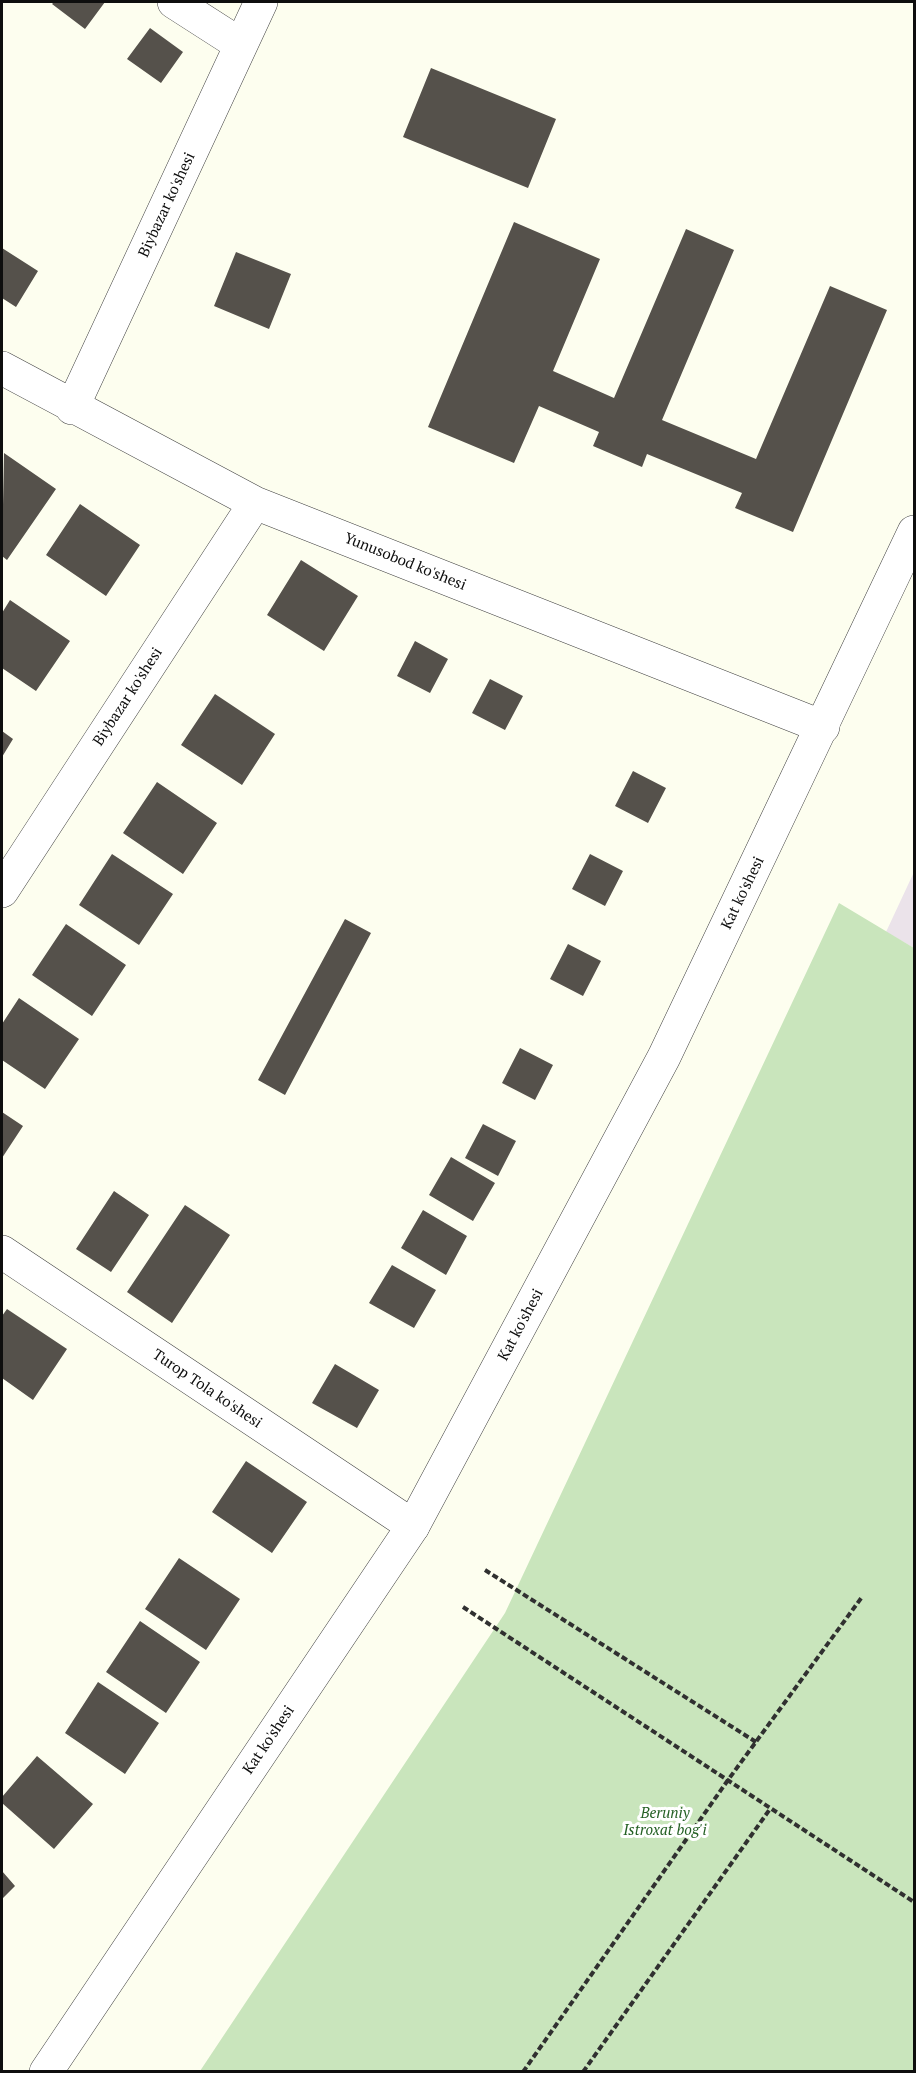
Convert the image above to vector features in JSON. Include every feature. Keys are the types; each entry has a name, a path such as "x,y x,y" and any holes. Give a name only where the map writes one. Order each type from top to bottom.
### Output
{"street":[{"path":"174,2 241,45"},
{"name":"Biybazar ko'shesi","path":"72,408 261,2"},
{"name":"Yunusobod ko'shesi","path":"2,368 72,408 255,503 823,728"},
{"name":"Biybazar ko'shesi","path":"2,891 255,503"},
{"name":"Kat ko'shesi","path":"46,2072 413,1526 664,1057 915,532"},
{"name":"Turop Tola ko'shesi","path":"2,1252 413,1526"}],"path":[{"path":"485,1570 756,1742"},
{"path":"523,2072 728,1780 862,1597"},
{"path":"463,1607 915,1902"},
{"path":"583,2072 770,1809"}],"shaded area":[{"path":"914,872 914,948 886,932"}],"green space":[{"name":"Beruniy Istroxat bog'i","path":"839,903 914,948 914,2071 200,2071 505,1613"}],"building":[{"path":"54,2 105,2 85,29 52,4"},
{"path":"150,28 183,52 161,83 127,59"},
{"path":"431,68 556,119 528,188 403,137"},
{"path":"514,222 600,259 553,371 614,398 686,229 734,250 662,420 756,459 830,286 887,310 793,532 735,508 742,493 647,454 642,467 593,446 599,432 539,406 514,463 428,427"},
{"path":"2,248 38,271 16,307 2,298"},
{"path":"236,252 291,274 269,329 214,306"},
{"path":"4,453 56,489 7,560 2,556"},
{"path":"80,504 140,545 106,596 46,555"},
{"path":"301,560 358,596 324,651 267,615"},
{"path":"10,600 70,641 36,691 2,668 2,613"},
{"path":"415,641 448,659 430,693 397,676"},
{"path":"490,679 523,696 505,730 472,713"},
{"path":"215,694 275,734 242,785 181,745"},
{"path":"2,731 13,739 2,757"},
{"path":"633,771 666,788 648,823 615,806"},
{"path":"157,782 217,823 183,874 123,833"},
{"path":"112,854 173,894 139,945 79,905"},
{"path":"590,854 623,871 605,906 572,889"},
{"path":"345,919 371,933 285,1095 258,1080"},
{"path":"66,924 126,965 92,1016 32,975"},
{"path":"568,944 601,961 583,996 550,979"},
{"path":"19,998 79,1039 45,1089 2,1060 2,1024"},
{"path":"520,1048 553,1065 535,1100 502,1083"},
{"path":"2,1112 23,1126 2,1158"},
{"path":"483,1124 516,1141 498,1176 465,1158"},
{"path":"451,1157 495,1183 473,1221 429,1195"},
{"path":"114,1191 149,1215 111,1272 76,1249"},
{"path":"185,1205 230,1235 172,1323 127,1292"},
{"path":"423,1210 467,1236 446,1275 401,1248"},
{"path":"392,1265 436,1290 414,1328 369,1303"},
{"path":"7,1309 67,1349 33,1400 2,1378 2,1316"},
{"path":"335,1364 379,1390 357,1428 312,1403"},
{"path":"246,1461 307,1502 272,1553 212,1512"},
{"path":"179,1558 240,1599 206,1650 145,1609"},
{"path":"140,1621 200,1662 166,1713 106,1672"},
{"path":"98,1682 159,1723 125,1774 65,1733"},
{"path":"37,1756 93,1804 54,1849 2,1803 2,1797"},
{"path":"2,1871 15,1886 2,1899"}]}
